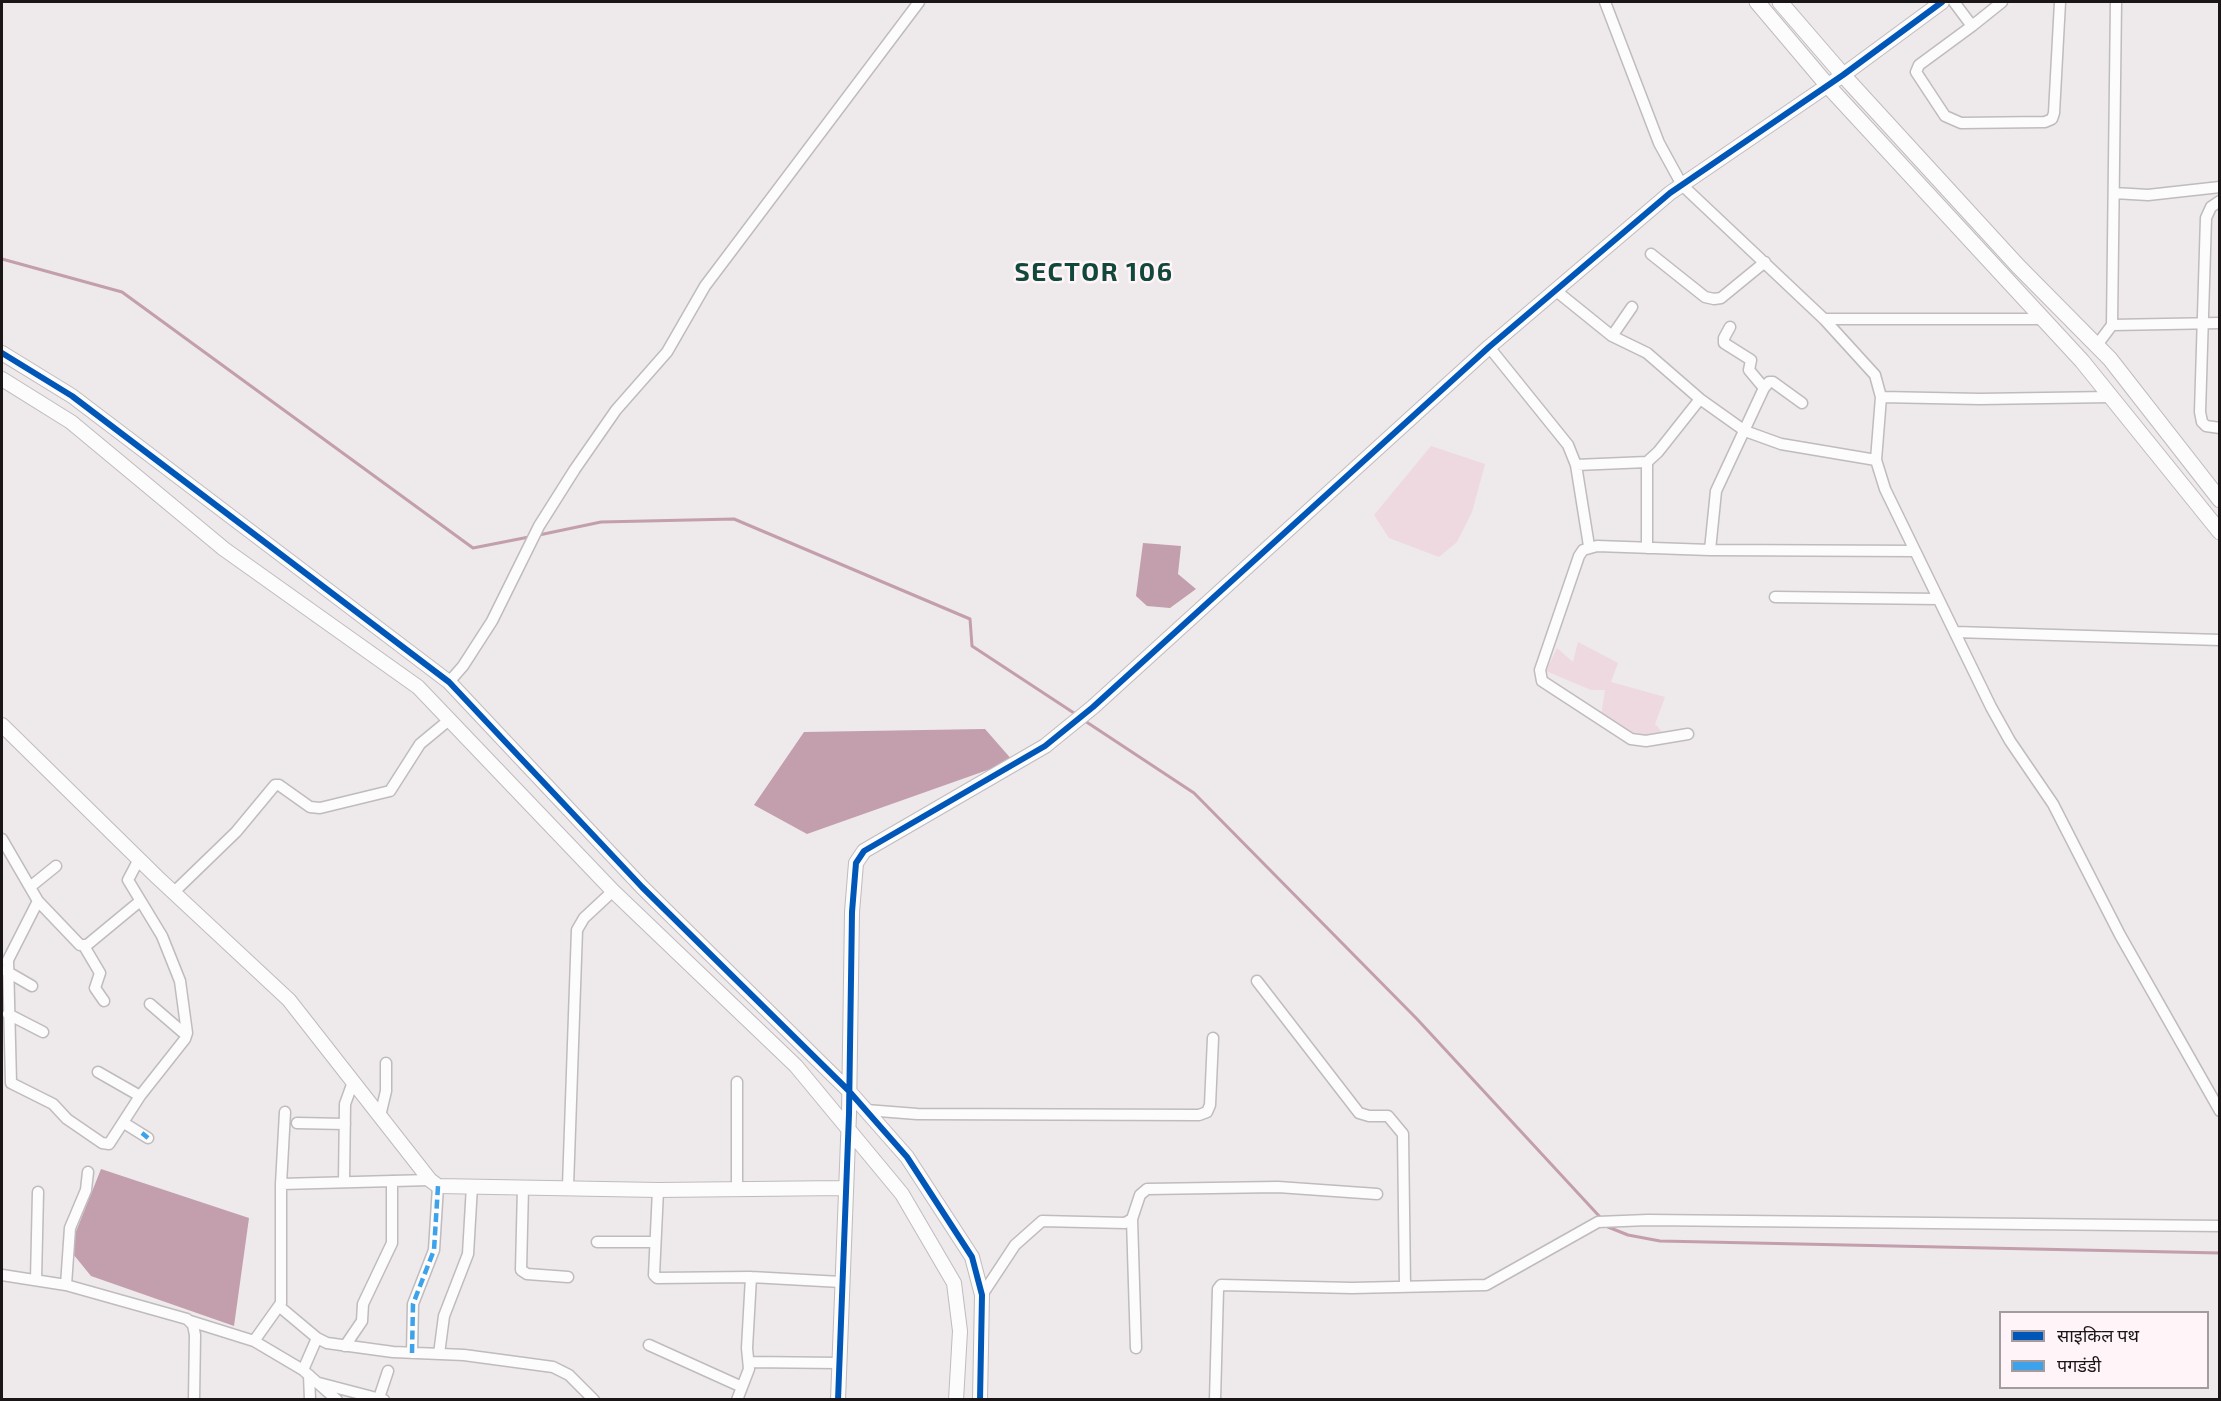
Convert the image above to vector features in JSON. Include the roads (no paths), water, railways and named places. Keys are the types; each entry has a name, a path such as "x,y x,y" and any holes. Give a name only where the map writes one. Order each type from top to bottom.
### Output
{"main road":[{"path":"1756,2 1828,86 2082,361 2220,532"},
{"path":"1780,2 1843,75 2018,266 2097,345 2220,500"}],"street":[{"path":"449,682 463,666 492,621 539,526 574,469 616,410 667,352 705,286 919,2"},
{"path":"1605,2 1659,143 1682,185 1824,319 1867,364 1879,386 1881,397 1876,460 1885,489 2005,732 2053,804 2120,935 2220,1111"},
{"path":"838,1400 848,1125 852,912 854,874 860,857 880,840 1034,753 1078,720 1489,347 1555,290 1682,185 1828,86 1942,2"},
{"path":"1954,2 1972,26"},
{"path":"2002,2 1919,65 1916,72 1945,116 1961,123 2045,122 2052,119 2060,2"},
{"path":"2097,345 2112,325 2116,2"},
{"path":"2114,192 2148,195 2220,187"},
{"path":"2220,201 2211,207 2206,218 2202,422 2206,426 2220,428"},
{"path":"1651,254 1705,297 1714,299 1721,298 1765,262"},
{"path":"1555,290 1612,336 1647,353 1700,399 1745,432 1781,444 1876,460"},
{"path":"1612,336 1632,308"},
{"path":"1824,319 2043,319"},
{"path":"2112,325 2220,323"},
{"path":"1730,327 1724,343 1751,360 1753,364 1749,370 1764,388"},
{"path":"1489,347 1568,445 1576,465 1589,546"},
{"path":"2,353 72,396 449,682 642,887 848,1090 925,1182 972,1257 982,1295 980,1400"},
{"path":"2,379 71,422 224,549 406,677 613,891 780,1049 848,1125 902,1194 954,1283 960,1330 956,1400"},
{"path":"1710,550 1716,491 1764,388 1769,382 1773,382 1802,404"},
{"path":"1881,397 1980,399 2110,397"},
{"path":"1576,465 1647,462 1658,452 1700,399"},
{"path":"1647,462 1647,548"},
{"path":"1688,734 1652,740 1631,739 1542,681 1540,670 1579,556 1589,546 1710,550 1915,551"},
{"path":"1775,597 1938,599"},
{"path":"1955,632 2220,640"},
{"path":"174,892 236,832 275,785 279,785 310,807 320,807 390,790 420,744 449,720"},
{"path":"2,725 139,859 289,1000 434,1183 434,1250 413,1304 412,1353"},
{"path":"2,839 38,901 84,946 100,974 95,988 104,1001"},
{"path":"38,901 11,951 6,971 13,1086 53,1104 67,1119 105,1144 111,1143 140,1096 187,1035 180,981 162,936 139,902 128,880 139,859"},
{"path":"30,887 56,866"},
{"path":"568,1186 577,930 584,918 613,891"},
{"path":"84,946 139,902"},
{"path":"6,971 32,987"},
{"path":"1257,981 1359,1113 1369,1116 1388,1116 1403,1134 1405,1287"},
{"path":"150,1004 187,1035"},
{"path":"8,1014 44,1032"},
{"path":"866,1110 917,1114 1199,1115 1207,1112 1210,1105 1214,1038"},
{"path":"380,1116 386,1091 386,1063"},
{"path":"98,1072 140,1096"},
{"path":"344,1182 345,1104 353,1082"},
{"path":"737,1082 737,1189"},
{"path":"254,1341 280,1307 281,1184 285,1112"},
{"path":"124,1123 148,1138"},
{"path":"297,1123 345,1124"},
{"path":"66,1285 70,1228 86,1190 88,1172"},
{"path":"281,1184 392,1181 472,1186 568,1186 658,1190 844,1188"},
{"path":"345,1346 362,1321 363,1304 392,1243 392,1181"},
{"path":"439,1354 444,1316 468,1254 472,1186"},
{"path":"523,1187 521,1270 527,1274 568,1277"},
{"path":"1136,1348 1132,1219 1140,1195 1147,1189 1278,1187 1377,1194"},
{"path":"658,1190 654,1275 657,1278 751,1277 841,1282"},
{"path":"36,1280 38,1192"},
{"path":"982,1295 1014,1245 1042,1221 1125,1223 1132,1219"},
{"path":"1215,1400 1218,1289 1221,1285 1405,1287 1486,1285 1598,1222 1648,1220 1944,1225 2041,1223 2220,1226"},
{"path":"597,1242 655,1242"},
{"path":"2,1275 66,1285 254,1341 306,1373 336,1400"},
{"path":"737,1400 749,1369 747,1348 751,1277"},
{"path":"280,1307 317,1338 345,1346 412,1353 465,1354 562,1370 594,1400"},
{"path":"190,1321 195,1335 194,1400"},
{"path":"310,1400 306,1373 317,1338"},
{"path":"649,1345 742,1387"},
{"path":"749,1362 838,1363"},
{"path":"319,1383 382,1399 388,1371"}],"waterway":[{"path":"2,259 122,292 473,548 529,537"},
{"path":"539,535 601,522 734,519 970,619 972,646 1077,715"},
{"path":"1085,721 1194,793 1417,1019 1600,1217"},
{"path":"1608,1227 1628,1235 1660,1241 2220,1253"}],"district":[{"name":"SECTOR 106","path":"1094,272"}]}
